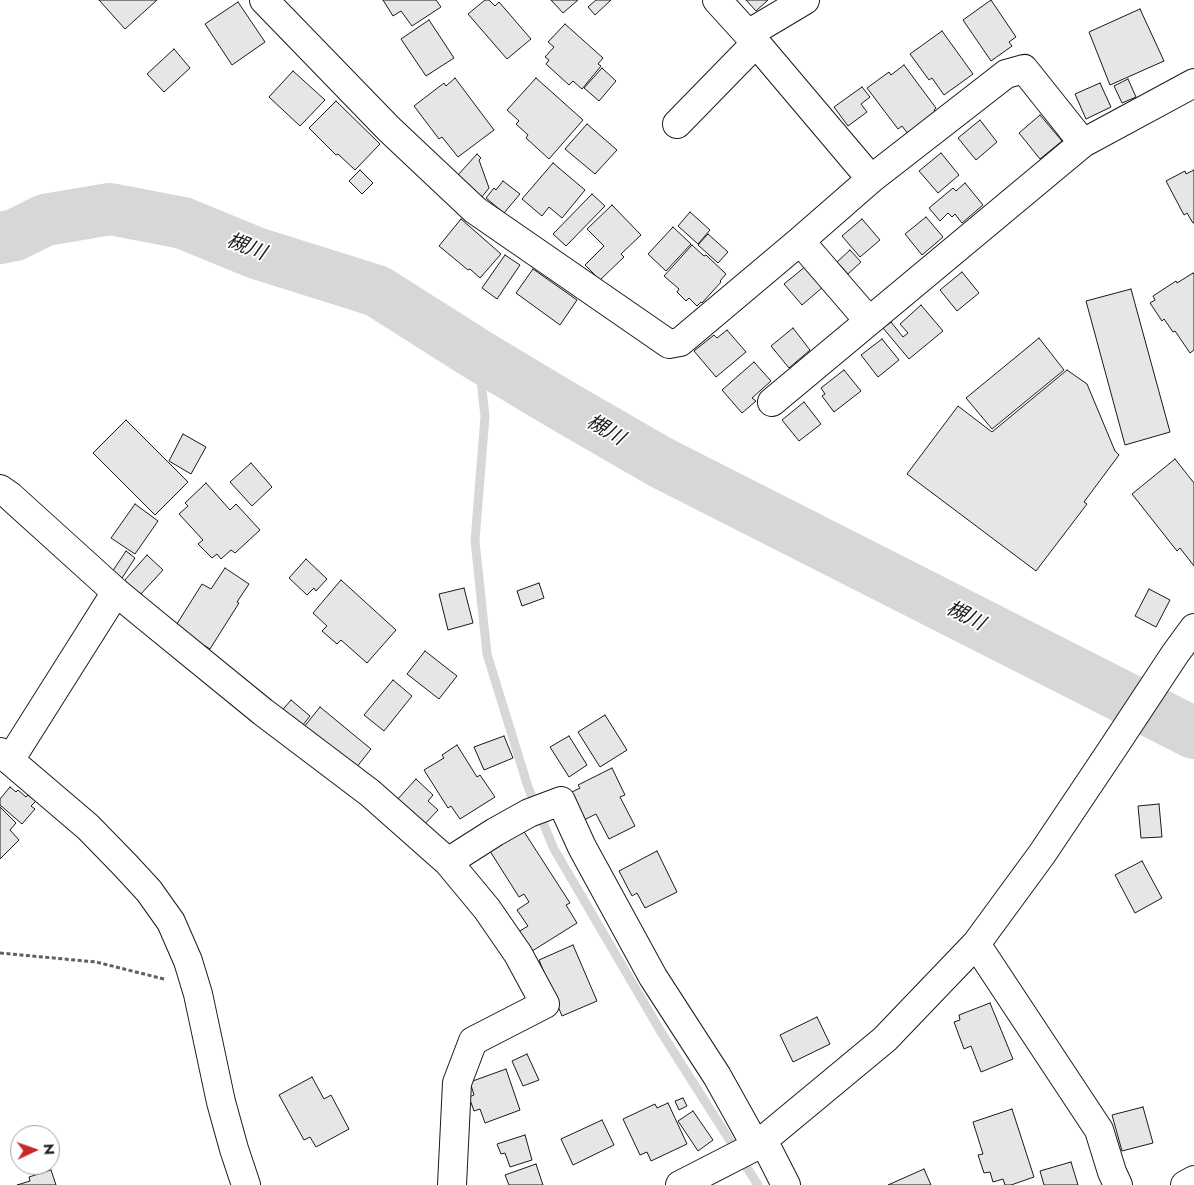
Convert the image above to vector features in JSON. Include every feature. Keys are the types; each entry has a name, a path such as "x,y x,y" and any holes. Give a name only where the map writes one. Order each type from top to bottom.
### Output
{"street":[{"path":"264,0 389,129 475,210 669,344 680,342 871,179 1006,74 1024,69 1084,143"},
{"path":"717,0 871,179"},
{"path":"677,124 752,39 805,0"},
{"path":"772,402 1084,143 1194,84"},
{"path":"800,241 869,321"},
{"path":"0,489 116,592 263,712 370,794 448,862 487,909 518,954 545,1004 473,1041 457,1083 452,1185"},
{"path":"116,592 5,756 88,827 149,891 171,922 188,961 198,994 224,1111 246,1185"},
{"path":"680,1185 760,1143 885,1039 976,944 1042,854 1175,654 1193,631"},
{"path":"448,862 528,813 561,802 582,847 653,977 786,1185"},
{"path":"976,944 1099,1130 1118,1185"},
{"path":"1185,1185 1194,1180"}],"path":[{"path":"0,953 96,962 170,980 198,994"}],"building":[{"path":"99,0 157,0 125,29"},
{"path":"383,0 436,0 441,7 412,26 401,11 393,16"},
{"path":"485,0 489,0 495,6 499,2 531,39 507,59 468,14"},
{"path":"551,0 578,0 563,13"},
{"path":"596,0 611,0 595,15 588,7"},
{"path":"746,0 768,0 756,11"},
{"path":"991,0 1016,37 1009,42 1012,46 991,61 963,20"},
{"path":"238,2 265,42 232,65 205,24"},
{"path":"1140,9 1164,61 1110,85 1089,32"},
{"path":"429,20 454,58 426,76 401,39"},
{"path":"565,24 603,58 598,64 601,66 582,89 573,81 569,85 546,64 549,60 545,57 554,47 548,42"},
{"path":"942,31 973,74 944,95 932,78 929,80 910,54"},
{"path":"174,49 190,68 164,92 147,74"},
{"path":"904,65 936,108 934,110 935,113 908,134 902,126 898,129 867,88 889,72 891,75"},
{"path":"602,68 616,81 599,101 584,88"},
{"path":"293,71 325,100 300,126 269,97"},
{"path":"455,78 494,130 458,157 442,137 439,139 414,106 444,83 446,86"},
{"path":"536,78 583,120 549,159 526,138 528,135 516,124 519,121 507,110"},
{"path":"1128,79 1136,97 1122,103 1114,86"},
{"path":"1100,83 1111,107 1086,119 1075,94"},
{"path":"862,87 870,97 861,104 867,112 848,126 834,107"},
{"path":"336,101 380,144 355,170 338,154 336,155 309,128"},
{"path":"1040,115 1062,141 1040,159 1019,133"},
{"path":"980,120 997,142 976,160 958,138"},
{"path":"587,124 617,150 595,174 565,149"},
{"path":"941,153 959,175 938,193 919,171"},
{"path":"477,154 481,158 479,160 489,188 481,198 457,176"},
{"path":"553,163 585,190 562,218 549,207 542,216 522,199"},
{"path":"360,170 373,183 362,194 349,181"},
{"path":"1194,170 1193,223 1187,213 1184,215 1166,181 1185,171 1186,174"},
{"path":"503,181 520,194 504,213 486,198"},
{"path":"965,183 983,205 962,223 955,214 952,217 948,213 940,221 929,208 953,188 956,191"},
{"path":"592,194 605,206 566,246 553,234"},
{"path":"612,205 641,235 621,254 624,257 600,280 585,265 604,246 587,229"},
{"path":"690,212 710,230 698,244 678,226"},
{"path":"926,217 943,237 922,255 905,234"},
{"path":"461,219 501,254 480,278 439,246"},
{"path":"862,219 880,240 860,257 842,236"},
{"path":"673,227 691,244 666,271 648,254"},
{"path":"708,234 728,252 718,263 698,245"},
{"path":"692,245 726,274 702,303 697,306 689,298 686,301 677,292 679,289 664,276"},
{"path":"850,250 861,262 848,274 837,262"},
{"path":"505,255 520,265 497,299 482,288"},
{"path":"806,266 823,287 802,305 784,284"},
{"path":"533,269 577,300 560,325 516,293"},
{"path":"962,272 979,293 957,311 940,290"},
{"path":"1193,273 1194,350 1190,353 1175,331 1173,332 1164,319 1162,321 1150,303 1155,300 1153,296 1176,281 1177,283"},
{"path":"1131,289 1170,432 1125,445 1086,301"},
{"path":"921,305 943,331 909,359 883,328 891,322 903,337 908,333 900,324"},
{"path":"793,328 810,350 789,368 771,346"},
{"path":"727,330 746,352 716,377 694,351 714,335 717,338"},
{"path":"1039,338 1064,370 992,429 966,398"},
{"path":"882,339 899,360 878,377 861,355"},
{"path":"754,362 771,381 752,398 756,401 742,413 722,390"},
{"path":"844,370 861,391 834,412 822,396 825,394 821,388"},
{"path":"1067,370 1087,384 1115,451 1119,455 1084,502 1087,504 1036,571 907,474 958,406 992,432"},
{"path":"804,402 821,424 799,441 782,420"},
{"path":"126,420 188,482 155,515 93,453"},
{"path":"183,434 206,447 191,474 169,461"},
{"path":"1175,459 1194,483 1194,566 1180,548 1177,551 1132,494"},
{"path":"251,463 272,487 252,506 230,482"},
{"path":"206,483 230,510 236,504 260,530 235,553 231,550 221,559 217,554 212,558 198,544 203,540 179,514 188,506 185,503"},
{"path":"135,504 158,521 135,554 111,538"},
{"path":"126,551 135,558 122,578 112,572"},
{"path":"147,555 163,570 140,595 124,581"},
{"path":"306,559 327,579 316,591 314,588 307,595 289,578"},
{"path":"225,568 249,584 210,649 175,627 202,584 211,589"},
{"path":"341,580 396,630 367,663 341,640 337,644 322,631 327,626 313,613"},
{"path":"539,583 544,598 522,606 517,591"},
{"path":"464,588 473,623 448,630 439,594"},
{"path":"1149,589 1170,600 1156,627 1135,616"},
{"path":"425,651 457,676 439,699 407,674"},
{"path":"393,680 412,696 384,731 364,715"},
{"path":"291,700 310,716 299,730 279,714"},
{"path":"320,707 371,749 352,773 300,732"},
{"path":"605,715 627,750 600,767 578,732"},
{"path":"504,736 513,758 484,770 474,747"},
{"path":"569,736 587,765 569,777 550,747"},
{"path":"457,745 477,777 480,775 495,797 460,819 451,806 448,808 424,770 444,758 442,755"},
{"path":"612,768 625,795 620,797 635,826 609,839 596,814 580,822 566,795 580,788 578,785"},
{"path":"416,779 433,795 428,801 438,810 420,829 396,801"},
{"path":"10,787 16,792 18,790 26,797 28,795 36,801 31,806 35,809 22,824 0,805 0,799"},
{"path":"1159,804 1162,837 1141,838 1138,806"},
{"path":"0,807 16,823 10,830 19,840 0,859"},
{"path":"521,827 570,903 566,905 577,923 529,953 510,937 528,926 517,910 529,902 524,894 519,897 488,848"},
{"path":"657,851 677,892 645,908 637,893 632,896 619,871"},
{"path":"1142,861 1162,898 1135,913 1115,875"},
{"path":"573,945 597,1001 562,1016 539,960"},
{"path":"990,1003 1013,1059 981,1072 971,1046 964,1049 954,1022 960,1020 959,1015"},
{"path":"817,1017 830,1044 793,1062 780,1035"},
{"path":"527,1054 539,1080 523,1086 512,1061"},
{"path":"506,1069 520,1110 485,1123 480,1109 474,1111 469,1097 474,1095 470,1082"},
{"path":"312,1077 324,1099 331,1095 349,1129 316,1147 310,1137 304,1140 279,1095"},
{"path":"683,1098 687,1106 679,1110 675,1101"},
{"path":"668,1103 687,1144 651,1161 647,1152 640,1155 623,1119 655,1104 657,1108"},
{"path":"1143,1107 1153,1143 1122,1151 1112,1115"},
{"path":"1012,1109 1034,1177 1011,1185 1005,1185 1003,1179 993,1182 990,1172 984,1173 978,1155 983,1154 973,1122"},
{"path":"693,1111 713,1140 698,1151 678,1121"},
{"path":"602,1120 614,1145 573,1165 561,1139"},
{"path":"525,1135 532,1160 510,1167 505,1153 501,1154 497,1144"},
{"path":"1071,1162 1078,1185 1044,1185 1040,1171"},
{"path":"536,1164 543,1185 509,1185 505,1175"},
{"path":"924,1169 931,1185 888,1185"},
{"path":"53,1175 56,1185 17,1185 30,1181 29,1177"}],"waterway":[{"name":"槻川","path":"0,238 15,235 45,220 110,209 183,223 256,253 377,291 478,355 660,462 1194,733"},
{"path":"478,355 485,416 475,541 487,654 528,787 554,849 661,1032 758,1185"}]}
